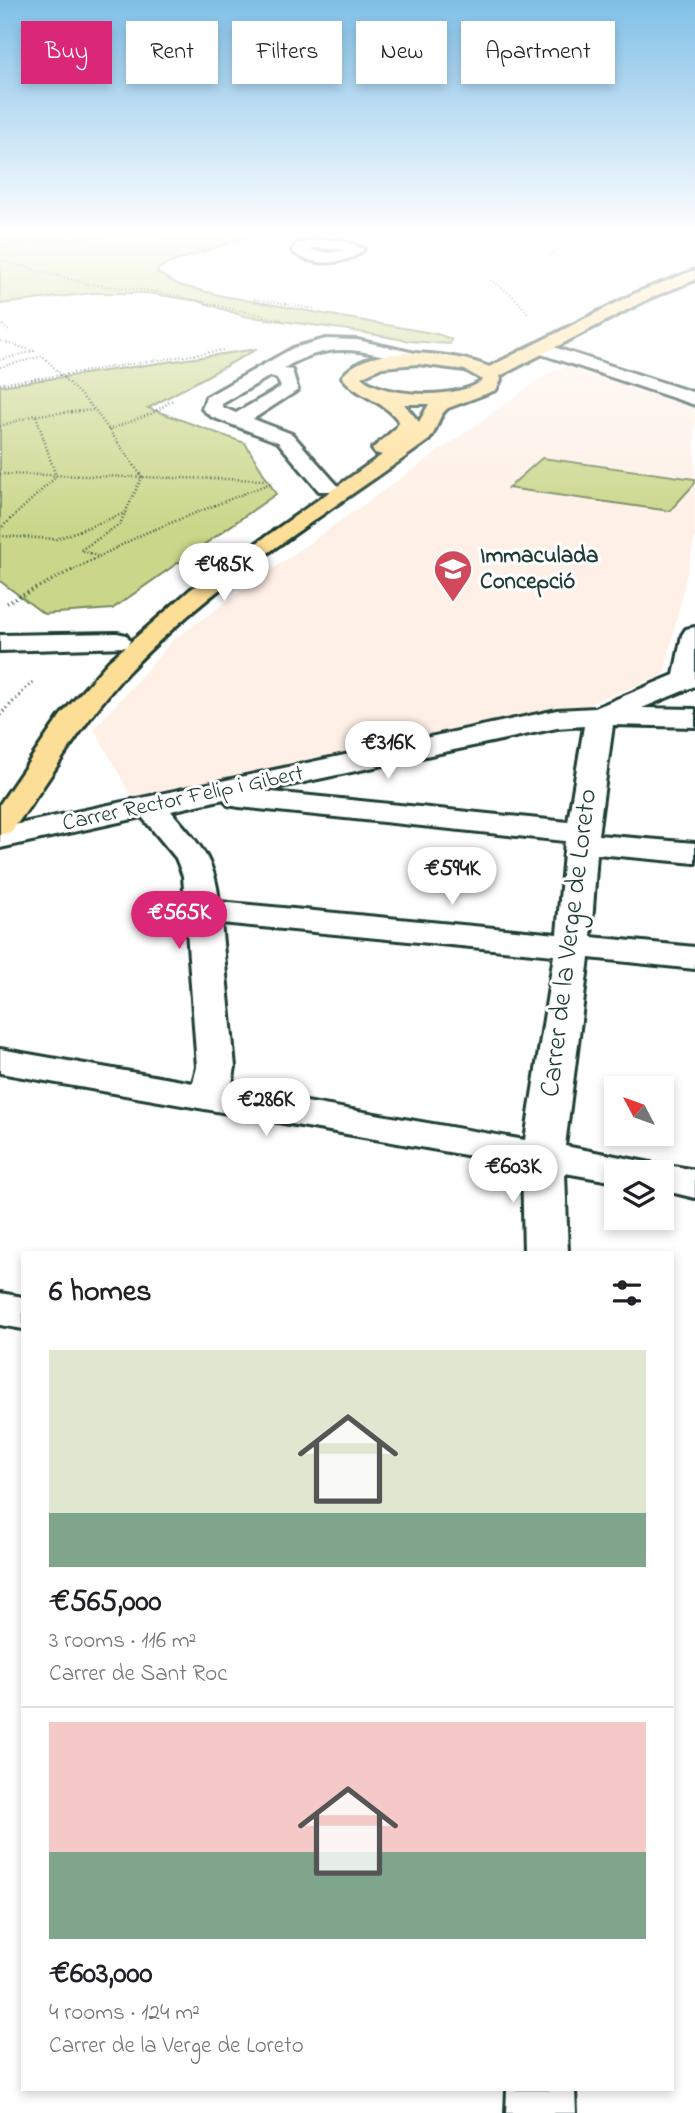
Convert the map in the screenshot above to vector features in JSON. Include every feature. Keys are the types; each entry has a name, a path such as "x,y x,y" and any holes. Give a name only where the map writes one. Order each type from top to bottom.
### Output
{"main road":[{"path":"490,374 574,331"},
{"path":"453,362 498,358 549,343"},
{"path":"0,825 82,706 161,627 238,564 422,436 429,428 431,413 439,405 489,386 492,380 490,374 469,365 418,359 389,361 359,369 351,377 353,382 402,411 409,426 396,439 190,577 117,641 53,705"},
{"path":"372,393 410,398 466,394"},
{"path":"0,797 15,764"}],"street":[{"path":"327,486 285,438 219,413 210,405 220,396 299,352 316,346 341,342 418,359"},
{"path":"549,343 695,399"},
{"path":"359,369 365,357 365,348"},
{"path":"237,420 289,390 285,374 268,370"},
{"name":"Carrer Rector Felip i Gibert","path":"0,838 557,719 600,716 687,678 695,635"},
{"path":"0,643 117,641"},
{"path":"600,716 695,718"},
{"name":"Carrer de la Verge de Loreto","path":"546,1251 543,1155 573,947 581,838 600,716"},
{"path":"204,794 695,853"},
{"path":"150,806 197,867 204,911 216,1067 210,1097"},
{"path":"204,911 695,958"},
{"path":"0,1061 604,1166"},
{"path":"674,1180 695,1184"},
{"path":"0,1309 21,1313"},
{"path":"541,2091 541,2113"}],"path":[{"path":"0,341 34,351 0,360"},
{"path":"0,384 236,348"},
{"path":"0,367 43,356 95,410 142,477"},
{"path":"108,430 141,419 162,408"},
{"path":"0,426 36,415 95,410"},
{"path":"36,415 56,477"},
{"path":"0,474 256,480"},
{"path":"0,529 56,477"},
{"path":"98,556 80,550 120,524 142,477"},
{"path":"0,606 154,529 278,480"},
{"path":"0,536 57,539 125,513"}],"shaded area":[{"name":"Immaculada Concepció","path":"576,363 695,404 695,538 664,675 582,707 550,708 133,799 94,729 173,640 547,374"}],"green space":[{"path":"351,331 418,331 451,339 450,344 410,341"},
{"path":"257,349 148,408 245,443 276,494 112,609 44,614 0,581 0,386"},
{"path":"542,458 695,479 695,483 670,511 508,488"}],"place":[{"name":"Immaculada Concepció","path":"453,603"}]}
